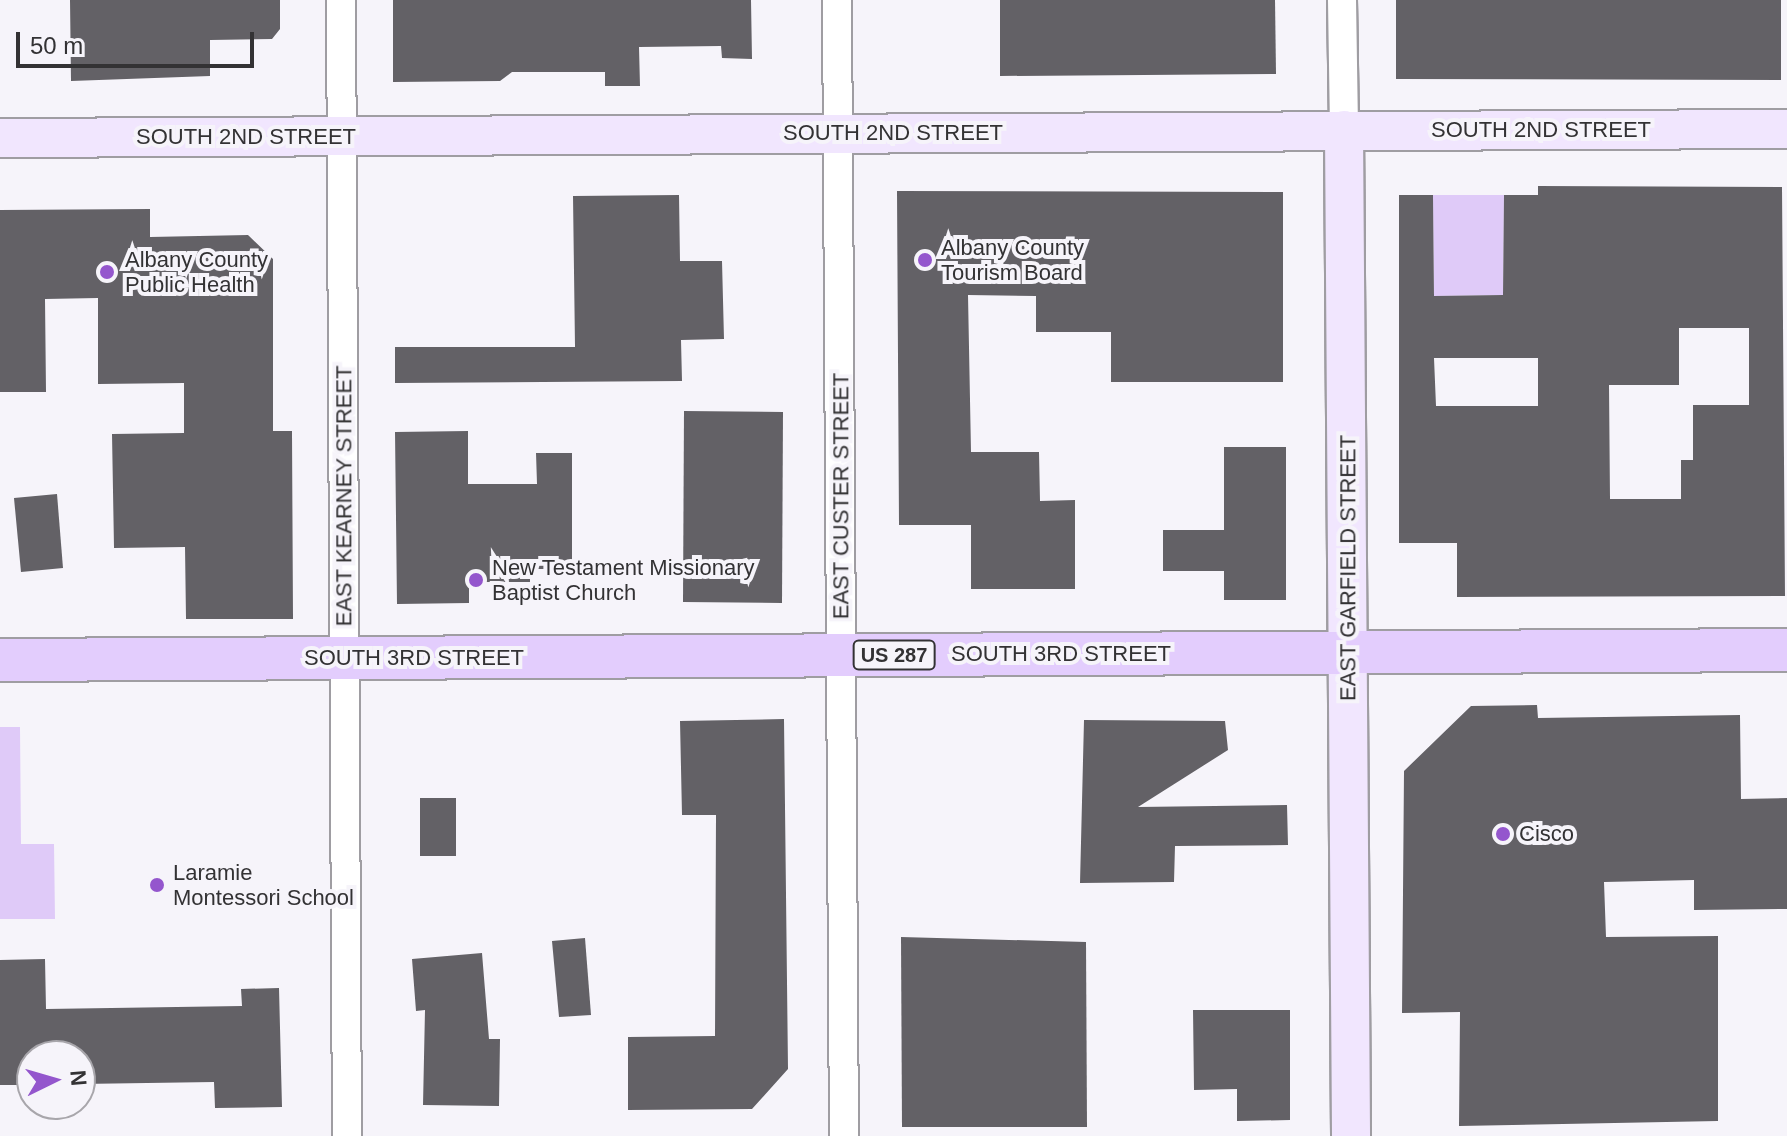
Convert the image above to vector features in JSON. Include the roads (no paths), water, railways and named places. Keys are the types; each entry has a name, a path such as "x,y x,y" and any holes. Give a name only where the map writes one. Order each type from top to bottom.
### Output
{"main road":[{"name":"SOUTH 3RD STREET","path":"0,660 1787,650"}],"street":[{"name":"EAST KEARNEY STREET","path":"341,0 347,1136"},
{"name":"EAST CUSTER STREET","path":"837,0 844,1136"},
{"name":"EAST GARFIELD STREET","path":"1342,0 1351,1136"},
{"name":"SOUTH 2ND STREET","path":"0,138 1787,129"}],"place":[{"name":"Albany County Tourism Board","path":"925,260"},
{"name":"Albany County Public Health","path":"107,272"},
{"name":"New Testament Missionary Baptist Church","path":"476,580"},
{"name":"Cisco","path":"1503,834"},
{"name":"Laramie Montessori School","path":"157,885"}]}
